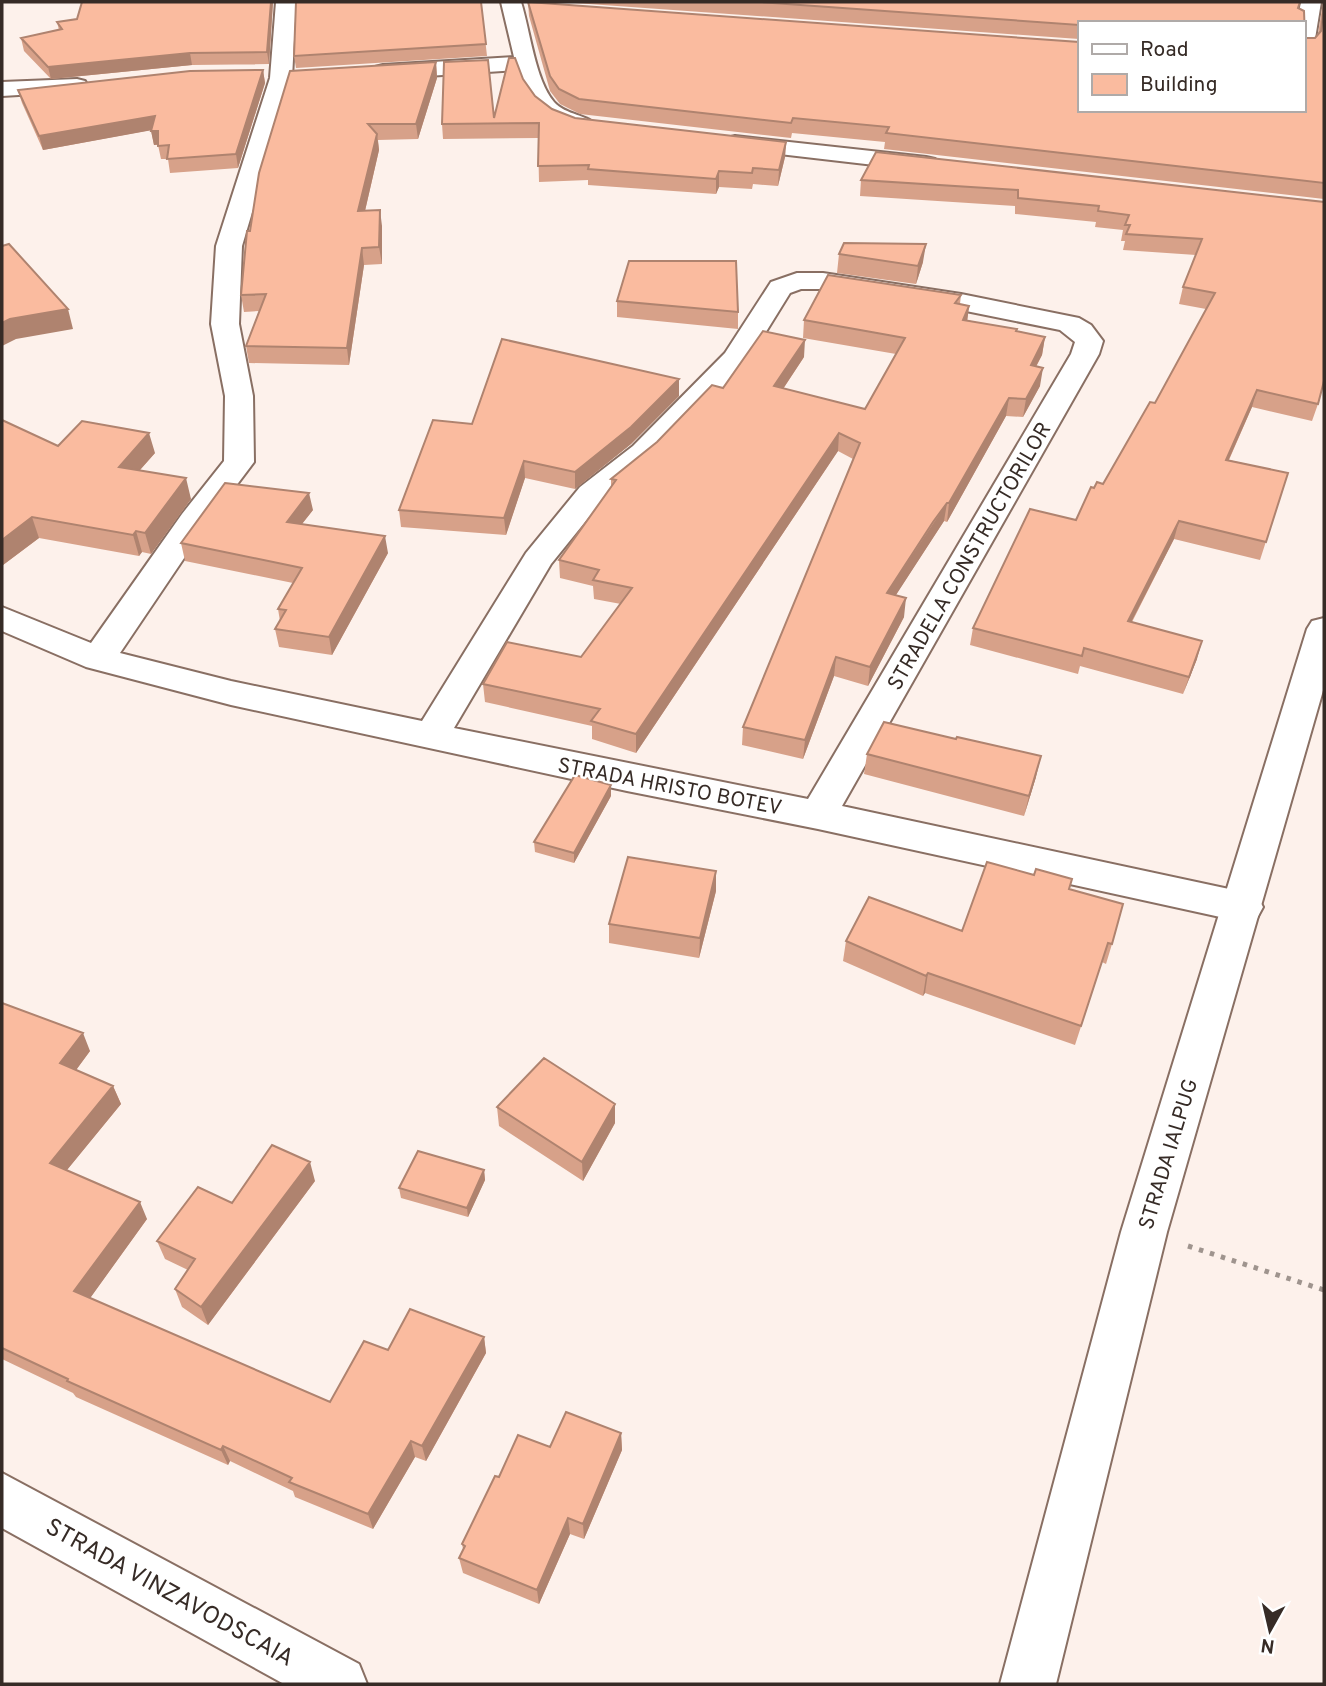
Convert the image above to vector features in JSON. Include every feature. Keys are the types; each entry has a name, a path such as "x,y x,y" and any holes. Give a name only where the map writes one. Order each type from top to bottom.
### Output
{"street":[{"path":"99,659 193,521 239,461 239,396 225,324 229,246 282,75 286,2"},
{"path":"1305,34 1311,2"},
{"path":"540,8 512,4 527,63 544,104 561,119 610,130"},
{"path":"363,73 527,63"},
{"path":"2,89 56,89 101,83"},
{"path":"705,140 952,167"},
{"name":"STRADELA CONSTRUCTORILOR","path":"431,736 537,560 592,494 644,452 736,358 780,288 797,281 822,281 1043,317 1069,324 1081,331 1089,341 1085,354 818,815"},
{"name":"STRADA HRISTO BOTEV","path":"2,618 99,659 231,693 1243,907"},
{"name":"STRADA IALPUG","path":"1028,1684 1144,1233 1324,629"},
{"name":"STRADA VINZAVODSCAIA","path":"2,1499 339,1684"}],"path":[{"path":"1144,1233 1324,1290"}],"building":[{"path":"82,2 271,2 267,52 190,53 48,67 21,38 62,29 57,22 77,19"},
{"path":"296,2 481,2 486,44 294,56"},
{"path":"528,2 1078,42 1078,112 1305,112 1305,38 1315,38 1321,31 1324,5 1324,183 886,133 889,127 793,118 791,123 579,99 559,89 550,76"},
{"path":"760,2 1300,2 1298,8 1304,11 1304,21 1078,21 1078,25"},
{"path":"509,58 515,58 523,79 535,96 552,109 575,118 786,142 779,170 753,168 752,173 719,171 716,179 588,169 589,165 538,166 539,123 442,124 444,62 488,60 494,118"},
{"path":"436,62 416,124 368,124 377,134 358,211 380,210 379,247 362,248 347,348 246,346 266,294 241,295 247,231 250,231 259,173 290,71"},
{"path":"263,70 236,154 167,159 169,145 158,146 158,131 151,131 155,116 39,136 18,90 190,71"},
{"path":"876,152 1324,202 1324,381 1318,404 1257,390 1226,460 1288,473 1266,542 1179,521 1128,621 1202,641 1189,677 1084,648 1082,656 973,628 1030,509 1076,520 1091,487 1094,488 1097,482 1103,484 1150,402 1155,403 1215,293 1183,287 1202,239 1126,234 1130,225 1125,225 1129,215 1098,211 1099,206 1018,198 1018,190 861,180"},
{"path":"844,243 926,244 918,266 839,254"},
{"path":"9,244 68,309 10,319 2,323 2,246"},
{"path":"629,261 736,261 738,312 617,301"},
{"path":"828,275 961,295 955,303 969,306 963,320 1017,329 1016,331 1045,337 1031,365 1043,368 1026,399 1009,398 949,503 933,522 887,593 906,598 870,667 836,657 805,740 743,727 860,443 839,433 636,734 591,721 600,709 483,684 507,642 581,657 632,588 593,580 599,570 559,560 616,480 611,479 657,442 712,385 723,388 763,331 805,340 774,386 865,409 905,338 804,320"},
{"path":"502,339 679,379 631,427 575,472 524,461 504,518 399,510 433,420 472,424"},
{"path":"2,420 58,446 82,421 149,433 119,467 186,478 145,533 136,531 133,535 32,517 2,540"},
{"path":"225,483 309,493 287,522 385,536 329,637 275,629 286,610 278,609 302,568 181,543"},
{"path":"884,722 1041,756 1029,796 867,754"},
{"path":"575,775 611,785 574,853 534,842"},
{"path":"628,857 716,871 700,938 609,924"},
{"path":"987,862 1034,875 1036,869 1072,879 1069,889 1123,904 1112,944 1108,943 1081,1026 928,973 926,976 846,941 869,897 962,931"},
{"path":"2,1003 83,1033 60,1063 113,1086 50,1163 140,1202 74,1291 330,1402 364,1341 388,1350 410,1309 484,1337 422,1446 411,1441 368,1514 289,1482 292,1478 223,1446 221,1450 67,1381 68,1379 2,1348"},
{"path":"544,1058 615,1104 582,1162 497,1107"},
{"path":"272,1145 310,1162 201,1307 175,1289 195,1259 157,1241 198,1187 232,1203"},
{"path":"418,1151 484,1170 467,1208 399,1188"},
{"path":"566,1412 621,1433 583,1524 568,1518 537,1590 459,1558 465,1546 462,1544 495,1476 499,1477 518,1435 550,1447"}]}
